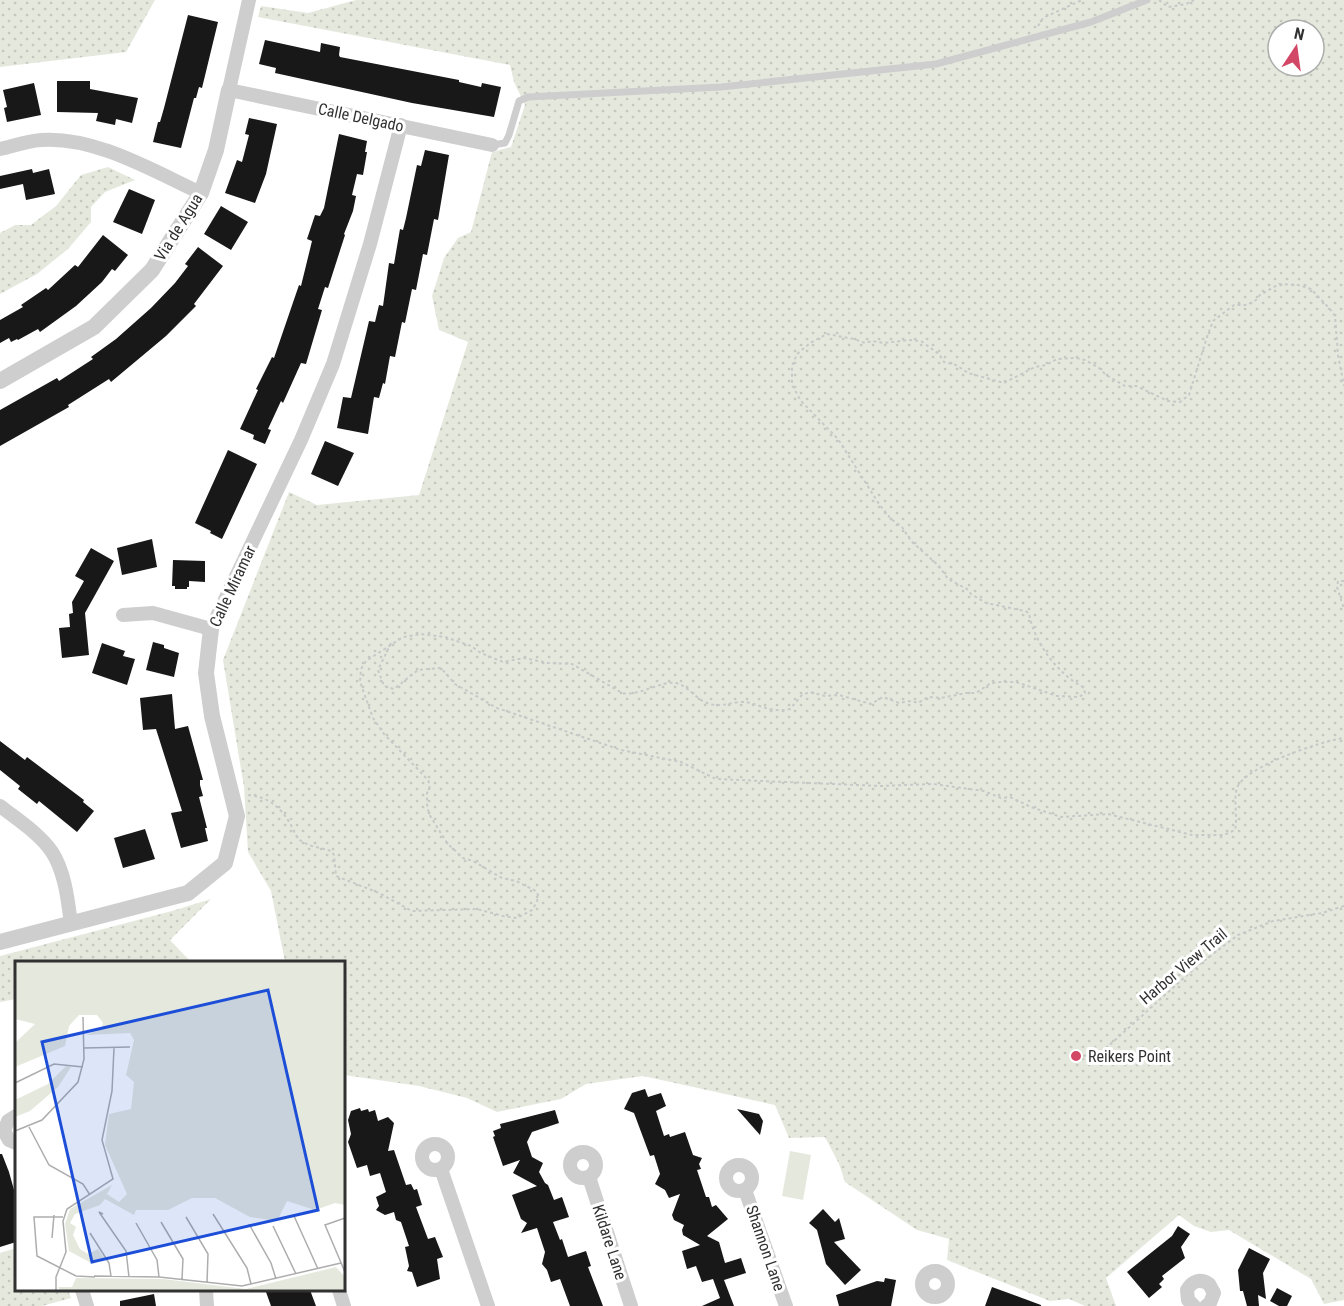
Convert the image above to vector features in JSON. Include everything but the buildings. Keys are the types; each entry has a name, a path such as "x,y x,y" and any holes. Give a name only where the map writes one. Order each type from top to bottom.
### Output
{"street":[{"name":"Via de Agua","path":"0,381 94,327 152,270 201,193 216,150 249,0"},
{"name":"Calle Delgado","path":"229,90 492,145"},
{"name":"Calle Miramar","path":"0,942 188,893 225,863 237,816 212,716 206,673 211,629 301,440 333,364 370,244 401,125"},
{"path":"0,149 41,140 74,142 104,149 201,193"},
{"path":"123,615 153,613 211,629"},
{"path":"0,806 28,827 52,852 62,876 71,924"},
{"path":"15,1117 8,1121 4,1131 9,1140 15,1143"},
{"path":"441,1169 488,1306"},
{"name":"Kildare Lane","path":"589,1177 631,1306"},
{"name":"Shannon Lane","path":"745,1190 786,1306"},
{"path":"1194,1306 1188,1300 1187,1290 1190,1285 1199,1280 1209,1284 1214,1293 1210,1303 1206,1306"},
{"path":"82,1291 87,1306"},
{"path":"206,1291 207,1306"},
{"path":"339,1291 344,1306"}],"lane":[{"path":"492,145 505,143 519,101 528,96 722,87 936,64 1091,22 1147,0"}],"path":[{"path":"1036,30 1043,18 1082,0"},
{"path":"1159,0 1168,7 1194,0"},
{"path":"233,793 258,796 277,806 286,817 295,835 303,842 331,851 334,855 336,876 379,893 405,909 412,911 477,909 517,918 532,910 537,902 536,891 516,881 502,878 473,861 463,858 447,843 429,814 427,793 430,786 428,780 384,734 373,718 360,682 361,669 372,655 391,643 412,635 446,637 503,662 524,658 549,663 572,664 629,695 667,683 677,684 708,704 726,705 740,702 776,711 790,709 802,695 810,692 825,696 839,695 868,703 883,697 899,703 911,701 918,703 928,697 941,698 976,693 991,683 1002,682 1016,682 1057,696 1079,697 1085,690 1049,657 1039,637 1032,630 1029,614 1025,611 986,603 963,586 953,583 939,566 911,541 902,527 891,519 838,439 795,394 791,376 797,354 810,343 827,334 865,343 921,341 939,354 944,362 956,365 968,373 1004,382 1057,359 1076,358 1099,368 1125,386 1136,386 1168,401 1180,402 1190,395 1214,321 1220,314 1234,304 1247,305 1279,284 1286,284 1311,289 1335,316 1338,355 1344,386"},
{"path":"1344,581 1338,581 1336,587 1344,609"},
{"path":"391,643 378,670 384,686 394,689 418,670 441,668 455,684 497,708 621,750 681,762 716,779 880,786 933,784 984,791 1001,798 1010,797 1061,817 1108,814 1192,835 1224,835 1235,830 1237,822 1236,789 1243,778 1296,750 1344,738"},
{"name":"Harbor View Trail","path":"1083,1056 1104,1050 1196,967 1238,935 1273,921 1322,913 1344,906"}],"shaded area":[{"path":"0,0 155,0 126,52 0,67"},
{"path":"356,0 1344,0 1344,1300 1324,1304 1311,1279 1229,1230 1211,1232 1194,1226 1179,1215 1106,1278 1116,1306 1085,1306 1069,1299 1050,1301 947,1260 949,1239 917,1230 845,1182 839,1164 825,1137 789,1138 775,1105 643,1076 586,1084 561,1099 497,1112 467,1098 419,1086 345,1075 345,961 285,961 271,891 248,852 244,787 223,660 289,492 317,505 419,495 468,342 439,330 432,296 444,258 458,238 471,232 492,152 511,147 525,105 514,82 510,65 258,17 261,6 308,13"},
{"path":"108,167 135,180 105,192 91,207 91,222 68,249 37,274 0,294 0,233 15,225 31,225 56,206 81,175"},
{"path":"211,899 170,940 190,961 15,961 15,999 0,1002 0,956"},
{"path":"790,1151 811,1155 803,1200 782,1196"},
{"path":"15,1248 15,1291 68,1291 71,1298 42,1306 0,1306 0,1253"}],"place":[{"name":"Reikers Point","path":"1076,1056"}]}
